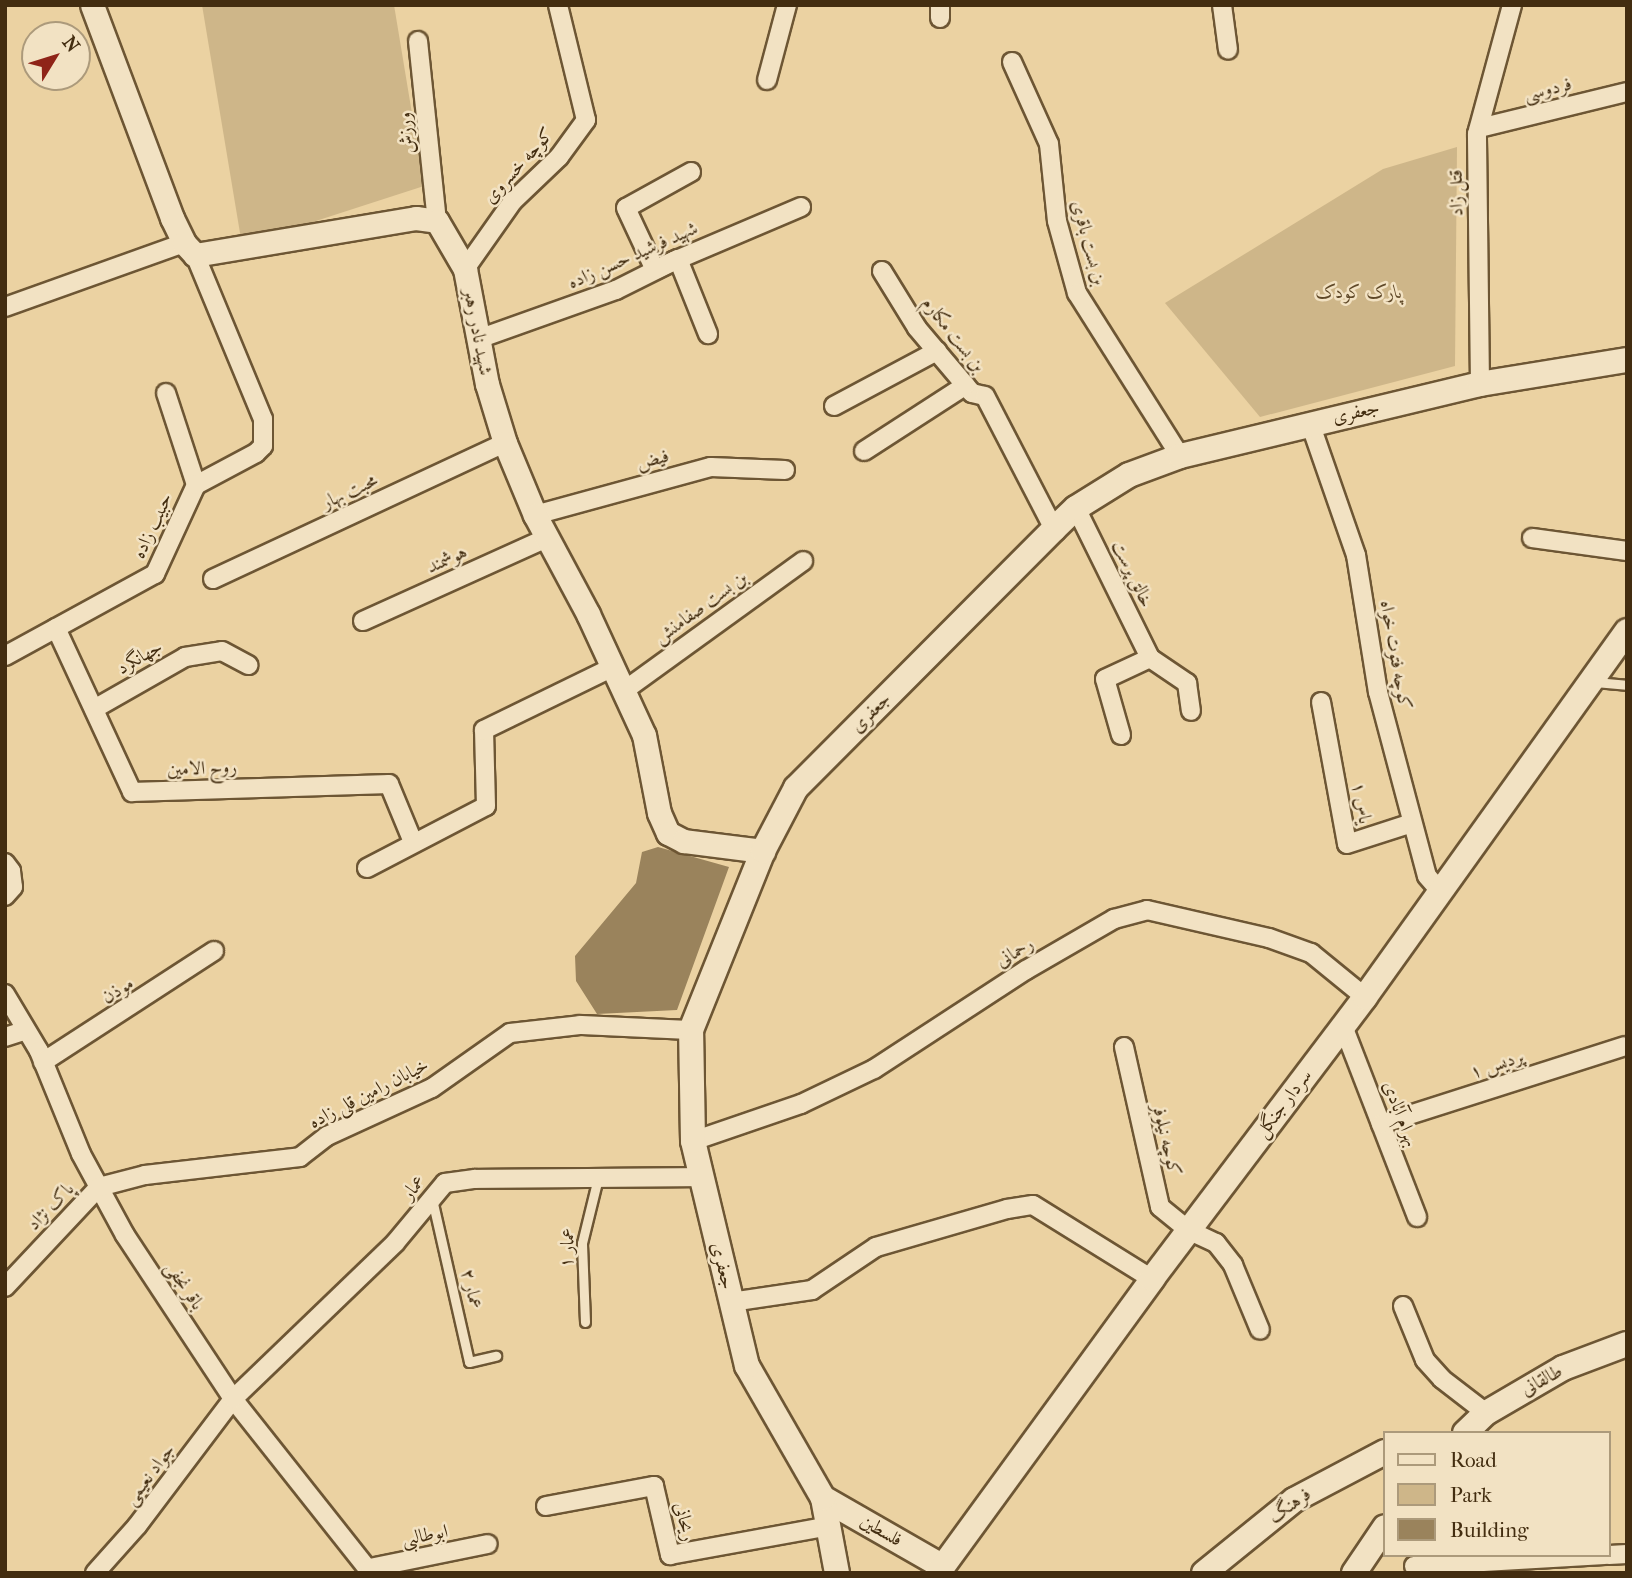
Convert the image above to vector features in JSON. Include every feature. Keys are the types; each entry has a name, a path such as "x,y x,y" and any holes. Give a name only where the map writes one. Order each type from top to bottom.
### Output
{"main road":[{"name":"جعفری","path":"837,1573 830,1526 822,1498 747,1366 693,1141 691,1030 763,851 796,788 1076,508 1129,475 1180,456 1310,423 1480,384 1627,360"},
{"name":"سردار جنگل","path":"939,1569 1188,1230 1365,998 1627,631"},
{"name":"طالقانی","path":"1467,1431 1486,1413 1563,1368 1627,1344"},
{"name":"فرهنگ","path":"1203,1573 1294,1500 1384,1452"},
{"name":"فلسطین","path":"822,1498 939,1569"},
{"path":"1354,1573 1384,1528"}],"street":[{"path":"92,5 172,218 189,249"},
{"name":"کوچه خسروی","path":"465,269 513,201 559,157 586,120 558,5"},
{"path":"767,80 787,5"},
{"path":"1222,5 1228,50"},
{"name":"قتل زاد","path":"1480,384 1479,128 1512,5"},
{"name":"ورزش","path":"418,41 437,221"},
{"name":"بن بست باقری","path":"1012,62 1049,144 1057,221 1077,293 1180,456"},
{"name":"فردوسی","path":"1479,128 1627,92"},
{"path":"655,270 626,208 691,172"},
{"name":"شهید فرشید حسن زاده","path":"481,338 616,290 678,259 801,207"},
{"path":"5,307 189,249 416,218 437,221"},
{"name":"شهید نادر رهبر","path":"437,221 465,269 481,338 487,384 505,443 535,516 549,537 625,690 644,735 659,813 668,833 684,841 763,851"},
{"name":"حبیب زاده","path":"5,656 155,574 196,485 256,453 263,446 263,419 189,249"},
{"path":"678,259 708,334"},
{"name":"بن بست مکارم","path":"882,271 917,328 972,393 985,396 1054,529"},
{"path":"834,406 937,351"},
{"path":"864,452 966,385"},
{"path":"166,393 196,485"},
{"name":"کوچه فتوت خواه","path":"1310,423 1356,555 1378,692 1427,876 1440,892"},
{"name":"محبت بهار","path":"213,579 505,443"},
{"name":"فیض","path":"535,516 711,467 785,470"},
{"name":"خالق پرست","path":"1076,508 1150,658"},
{"name":"هوشمند","path":"363,621 549,537"},
{"path":"1532,538 1627,551"},
{"name":"بن بست صفامنش","path":"625,690 803,561"},
{"name":"روح الامین","path":"57,628 132,792 389,784 413,842"},
{"name":"جهانگرد","path":"94,709 185,657 222,651 248,665"},
{"path":"1121,734 1105,679 1150,658 1186,683 1191,711"},
{"path":"367,869 413,842 486,806 484,730 613,667"},
{"name":"یاس ۱","path":"1321,702 1347,844 1412,823"},
{"path":"5,863 11,872 13,887 5,896"},
{"name":"رحمانی","path":"693,1141 801,1104 874,1069 1037,964 1114,919 1147,910 1269,938 1311,953 1365,998"},
{"name":"موذن","path":"43,1062 214,951"},
{"name":"باقر نجفی","path":"5,994 43,1062 81,1154 125,1235 233,1399 370,1570"},
{"name":"خیابان رامین قلی زاده","path":"99,1187 145,1175 300,1157 327,1136 432,1088 510,1033 580,1025 691,1030"},
{"name":"بهرام آبادی","path":"1343,1026 1417,1217"},
{"path":"5,1037 26,1030"},
{"name":"پردیس ۱","path":"1381,1124 1625,1046"},
{"name":"کوچه نیلوفر","path":"1124,1047 1160,1207 1188,1230 1216,1243 1233,1265 1260,1329"},
{"name":"عمار","path":"233,1399 395,1243 445,1183 475,1179 700,1177"},
{"name":"پاک نژاد","path":"5,1287 99,1187"},
{"path":"731,1302 812,1290 876,1247 1007,1209 1033,1205 1152,1279"},
{"path":"1403,1306 1425,1360 1486,1413"},
{"name":"جواد نعیمی","path":"95,1573 137,1526 233,1399"},
{"name":"ریحانی","path":"547,1506 654,1486 670,1555 830,1526"},
{"name":"ابوطالبی","path":"370,1570 488,1544"},
{"path":"1414,1565 1568,1557"}],"lane":[{"path":"1590,682 1627,685"},
{"name":"عمار ۱","path":"585,1322 582,1243 598,1178"},
{"name":"عمار ۲","path":"432,1198 469,1362 496,1356"}],"green space":[{"path":"202,5 394,5 424,186 242,245"},
{"name":"پارک کودک","path":"1457,147 1455,366 1260,417 1165,303 1383,169"}],"building":[{"path":"658,847 729,867 677,1010 597,1014 576,981 575,956 636,883 642,852"}]}
